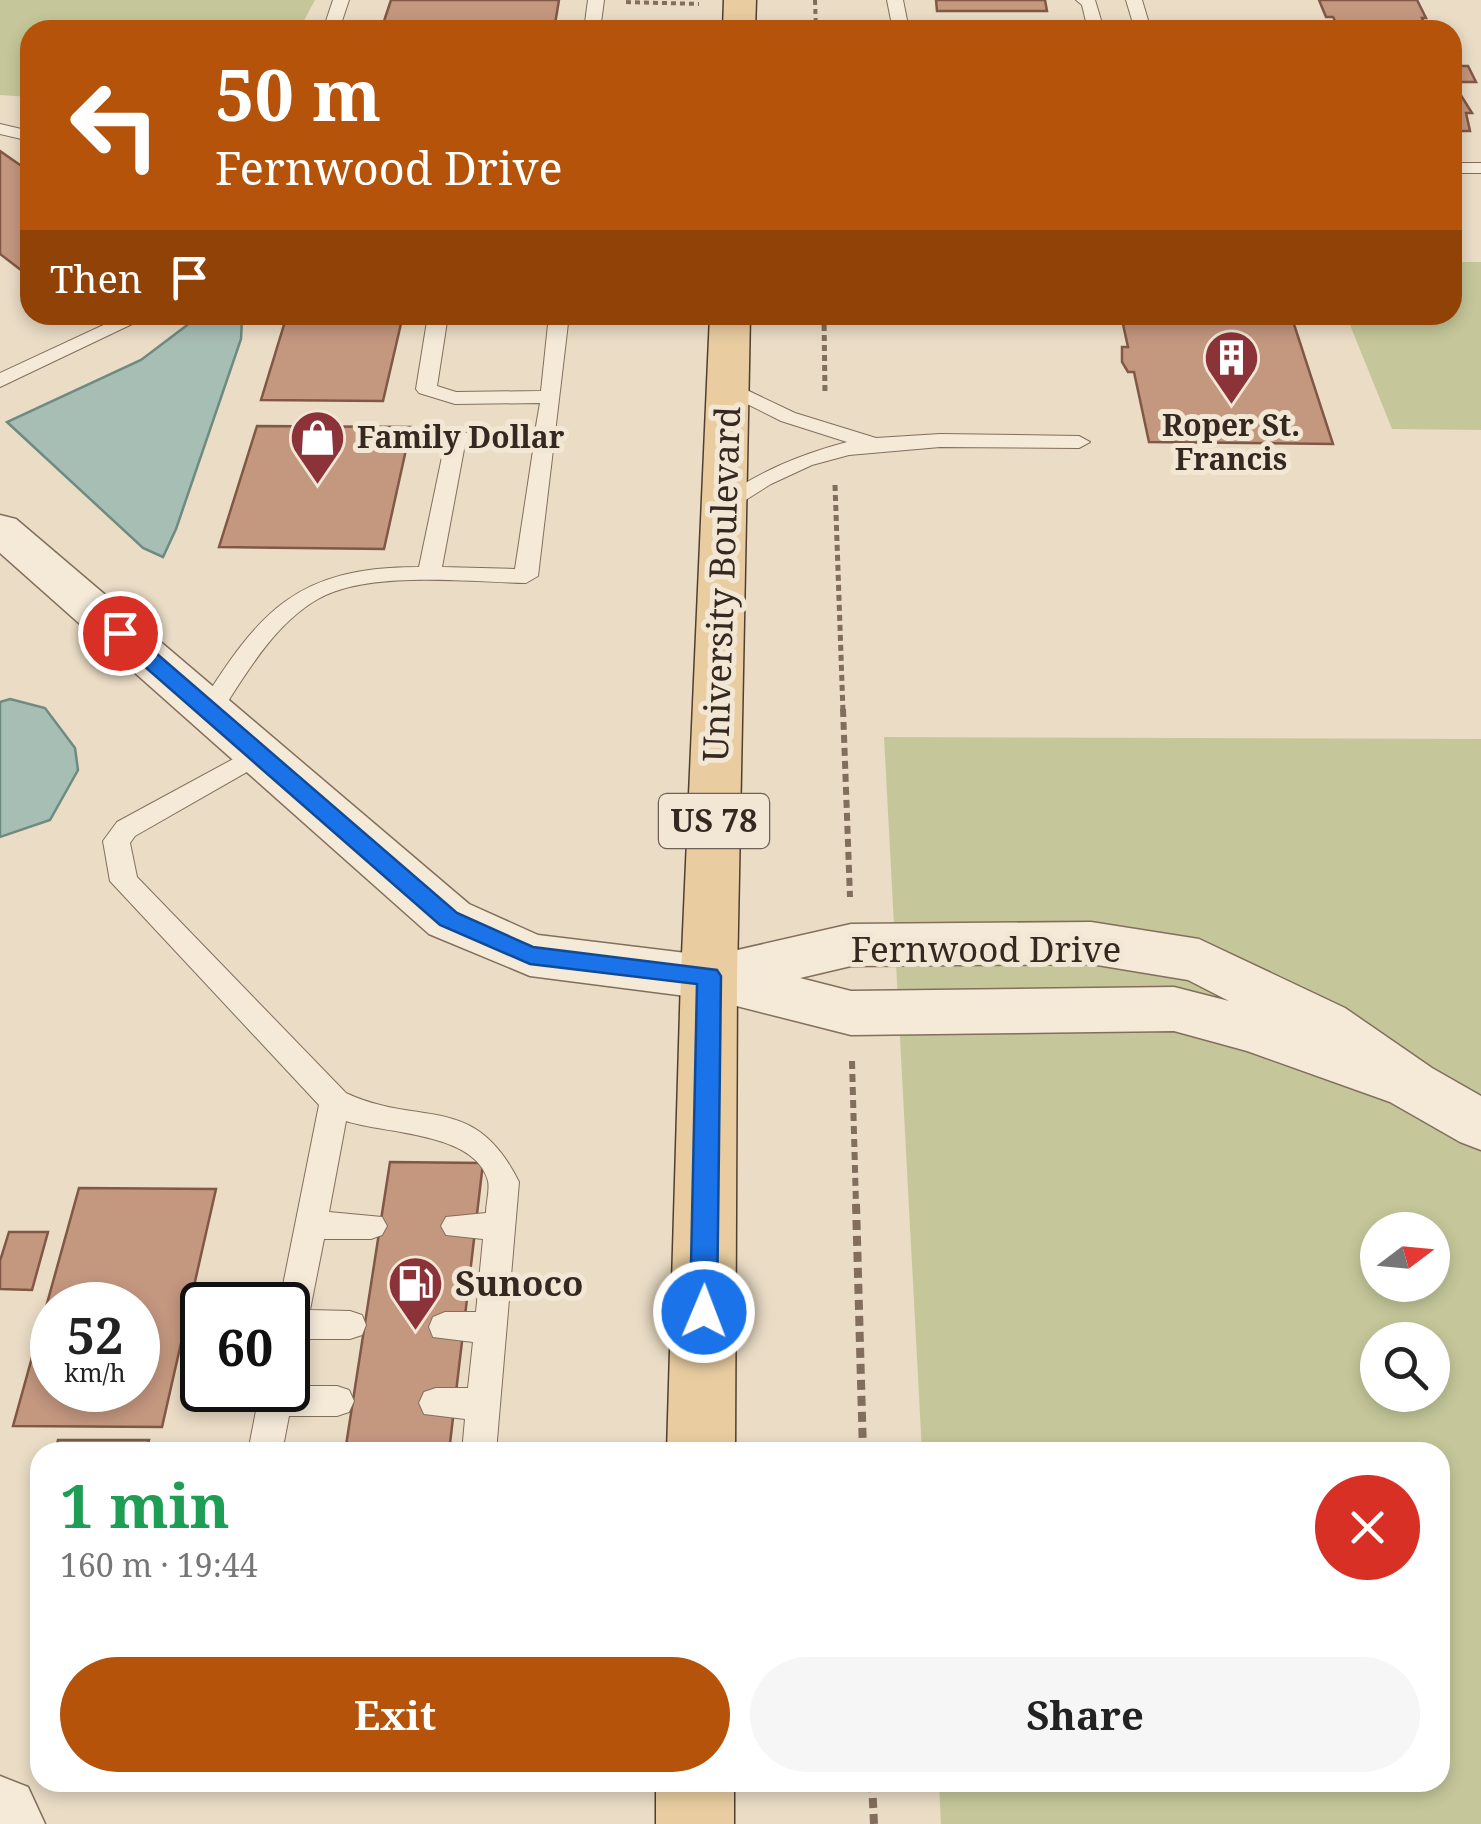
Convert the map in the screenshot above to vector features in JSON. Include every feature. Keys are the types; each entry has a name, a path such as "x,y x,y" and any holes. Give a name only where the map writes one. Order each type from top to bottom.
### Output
{"main road":[{"name":"University Boulevard","path":"701,1442 709,976 730,325"},
{"path":"695,1824 696,1792"}],"street":[{"name":"Fernwood Drive","path":"0,528 448,919 530,955 709,976 851,1013 1174,1010 1254,1030 1411,1085 1481,1125"},
{"path":"0,1814 6,1824"}],"lane":[{"path":"4,374 118,325"},
{"path":"436,325 426,389 455,398 551,397"},
{"path":"209,711 254,642 310,593 355,576 526,576 558,325"},
{"path":"728,387 788,417 869,442"},
{"path":"429,576 454,438 544,438"},
{"path":"725,506 752,482 792,465 869,442 1078,442"},
{"path":"259,754 126,829 116,841 124,881 335,1102 358,1116 459,1132 479,1141 497,1160 504,1182 480,1442"},
{"path":"299,1282 335,1102"},
{"path":"310,1225 371,1226"},
{"path":"457,1226 500,1226"},
{"path":"310,1330 350,1326"},
{"path":"444,1327 490,1327"},
{"path":"310,1399 337,1402"},
{"path":"436,1403 484,1404"},
{"path":"267,1442 273,1412"}],"path":[{"path":"596,2 740,12"},
{"path":"824,325 825,413"},
{"path":"831,477 836,488 850,906"},
{"path":"852,1049 863,1442"},
{"path":"872,1792 874,1824"}],"green space":[{"path":"0,0 315,0 304,20 20,20 20,96 0,95"},
{"path":"1462,262 1481,262 1481,430 1392,429 1350,325 1462,325"},
{"path":"884,737 1481,739 1481,1824 941,1824 939,1792 1450,1792 1450,1442 921,1442"}],"shaded area":[{"path":"187,325 242,325 241,339 163,557 143,548 7,422 141,360"},
{"path":"10,699 45,708 75,748 78,770 50,820 0,837 0,702"}],"building":[{"path":"391,0 559,0 556,20 384,20"},
{"path":"936,0 1045,0 1047,11 937,11"},
{"path":"1319,0 1417,0 1426,18 1335,20 1326,17"},
{"path":"1462,66 1468,66 1476,82 1462,82"},
{"path":"1462,97 1472,113 1466,113 1470,131 1462,131"},
{"path":"0,151 20,165 20,269 0,254"},
{"path":"284,325 401,325 383,401 261,400"},
{"name":"Roper St. Francis","path":"1123,325 1294,325 1333,444 1149,442 1134,372 1128,372 1122,362 1122,347 1128,347"},
{"name":"Family Dollar","path":"257,426 411,427 384,549 219,547"},
{"path":"390,1162 483,1163 450,1442 347,1442"},
{"path":"79,1188 216,1189 195,1282 180,1282 180,1348 162,1427 13,1426 30,1365 30,1412 160,1412 160,1282 53,1282"},
{"path":"9,1232 48,1232 30,1290 0,1289 0,1261"},
{"path":"58,1440 149,1440 148,1442"}],"place":[{"name":"Roper St. Francis","path":"1231,407"},
{"name":"Family Dollar","path":"318,487"},
{"name":"Sunoco","path":"416,1333"}],"route":[{"path":"120,633 448,919 530,955 709,976 704,1312"}]}
